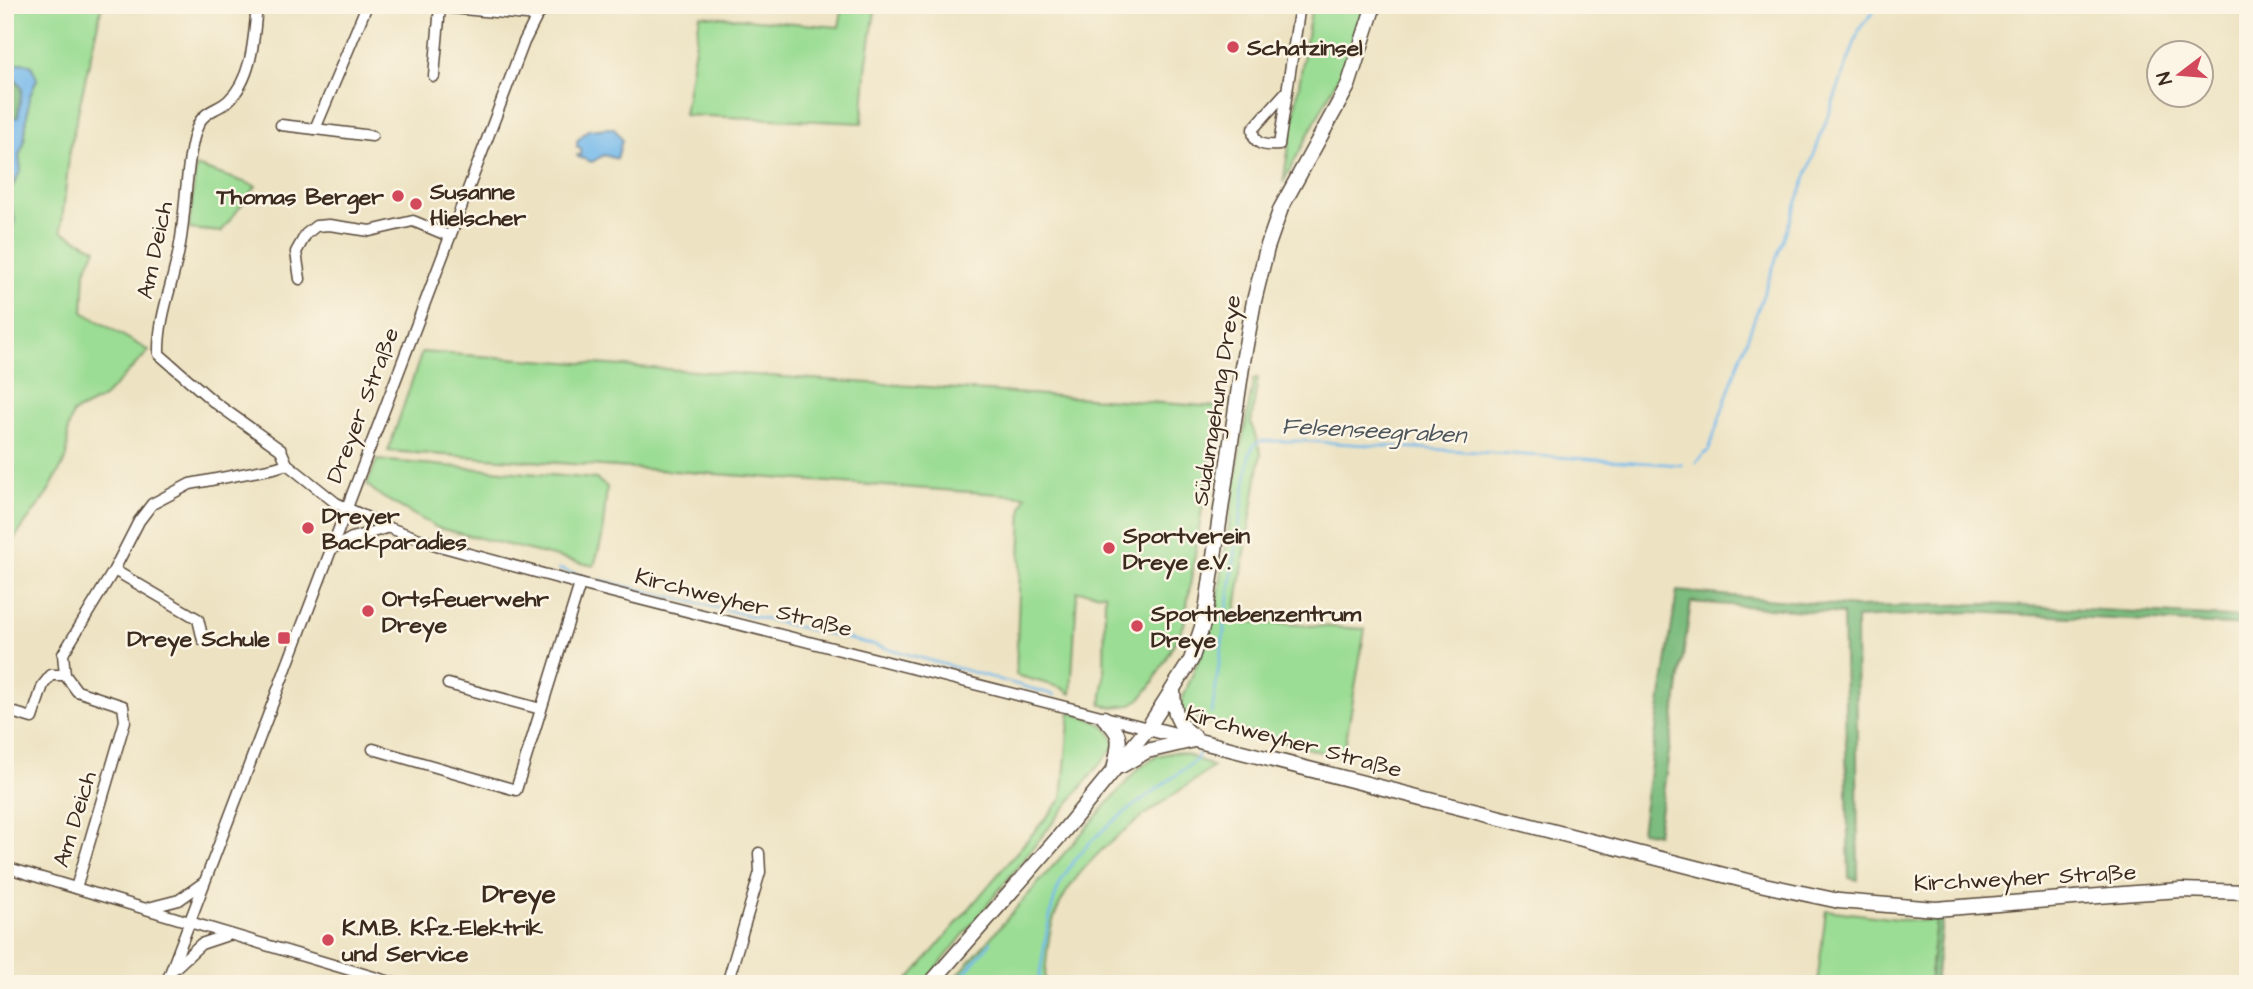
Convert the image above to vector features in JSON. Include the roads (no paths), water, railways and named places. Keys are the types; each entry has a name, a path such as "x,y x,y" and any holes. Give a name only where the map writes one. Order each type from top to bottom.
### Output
{"main road":[{"name":"Südumgehung Dreye","path":"930,984 1049,849 1148,728 1191,660 1205,618 1245,354 1267,247 1282,208 1348,86 1374,5"},
{"path":"1173,691 1176,718 1184,730 1199,739"},
{"path":"1104,718 1119,735 1120,743 1111,772"},
{"name":"Kirchweyher Straße","path":"1148,728 1743,880 1839,901 1936,909 2136,893 2192,890 2248,892"},
{"path":"1111,772 1147,751 1199,739"}],"street":[{"name":"Am Deich","path":"257,5 252,52 241,83 225,103 203,117 193,143 180,247 158,333 159,354 214,402 281,450 287,464 345,509"},
{"path":"315,129 367,5"},
{"path":"421,5 537,16"},
{"name":"Dreyer Straße","path":"166,984 524,42 537,16 550,5"},
{"path":"1285,93 1253,129 1253,137 1258,143 1267,146 1279,145 1300,5"},
{"path":"434,76 440,7"},
{"path":"281,125 372,136"},
{"path":"300,279 296,252 306,234 316,226 329,225 370,231 412,221 449,236"},
{"path":"5,710 32,718 43,685 51,675 65,675 63,653 152,504 190,484 287,464"},
{"name":"Kirchweyher Straße","path":"345,509 436,545 1148,728"},
{"path":"330,550 352,538 387,527"},
{"path":"114,570 198,619 203,640"},
{"path":"373,749 516,790 580,584"},
{"name":"Am Deich","path":"65,675 77,691 123,706 125,721 76,888"},
{"path":"448,684 541,709"},
{"path":"727,984 760,872 759,853"},
{"path":"5,867 397,984"},
{"path":"146,909 178,900 203,883"},
{"path":"171,971 201,944 228,935"}],"water":[{"path":"24,63 32,66 37,79 29,98 24,143 19,155 21,170 11,189 10,203 15,221 7,238 9,276 5,301 5,112 14,118 18,117 22,88 16,79 5,79 5,64"},
{"path":"614,128 622,140 617,159 604,155 592,162 578,157 577,155 581,155 581,148 577,147 577,141 588,130"}],"waterway":[{"name":"Felsenseegraben","path":"1696,462 1709,450 1860,28 1876,9"},
{"name":"Felsenseegraben","path":"1212,713 1250,452 1255,444 1261,441 1304,441 1682,465"},
{"path":"559,569 590,578"},
{"path":"600,580 878,646 1055,695"},
{"name":"Felsenseegraben","path":"1038,984 1050,916 1065,874 1094,839 1197,759 1199,753"},
{"path":"955,984 991,942"}],"place":[{"name":"Schatzinsel","path":"1233,47"},
{"name":"Thomas Berger","path":"398,196"},
{"name":"Susanne Hielscher","path":"416,204"},
{"name":"Dreyer Backparadies","path":"308,528"},
{"name":"Sportverein Dreye e.V.","path":"1109,548"},
{"name":"Ortsfeuerwehr Dreye","path":"368,611"},
{"name":"Sportnebenzentrum Dreye","path":"1137,626"},
{"name":"Dreye Schule","path":"284,638"},
{"name":"K.M.B. Kfz.-Elektrik und Service","path":"328,940"}],"district":[{"name":"Dreye","path":"519,893"}]}
